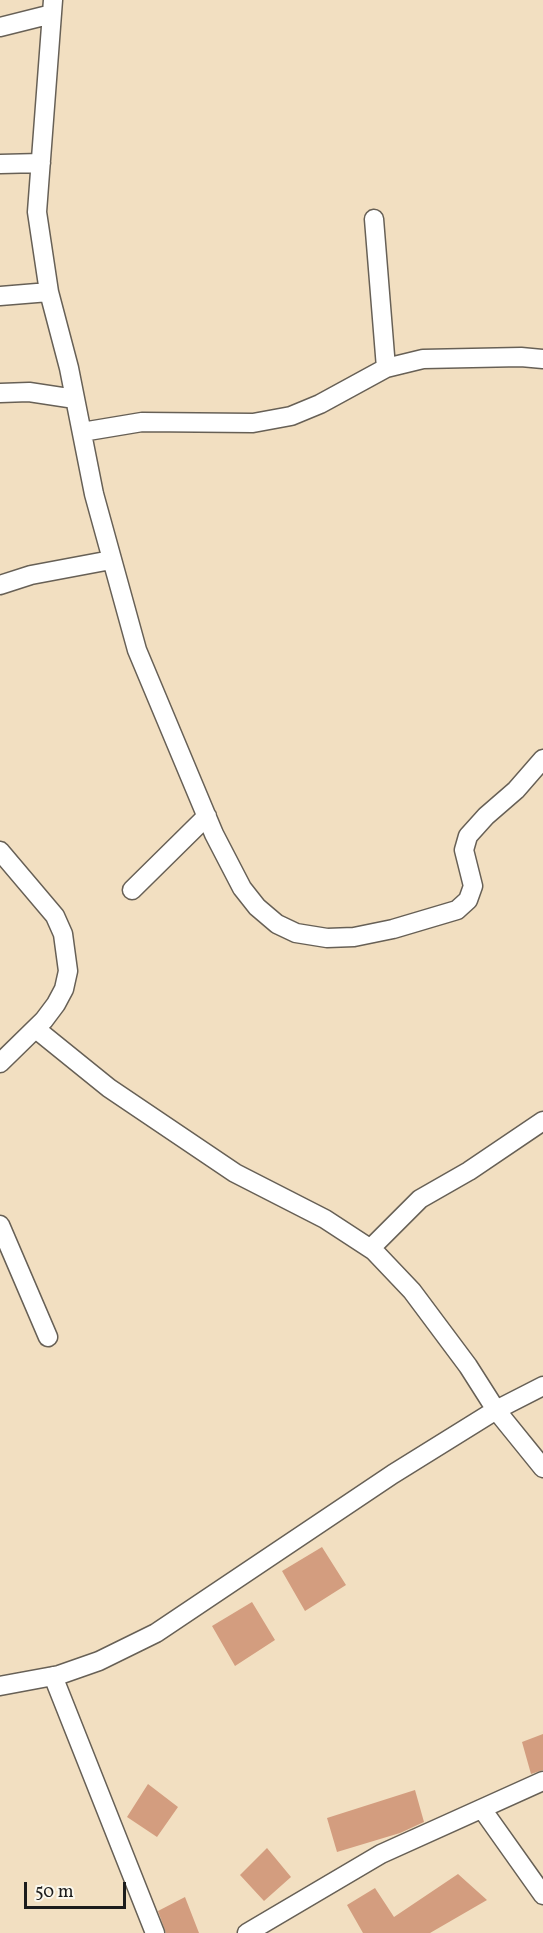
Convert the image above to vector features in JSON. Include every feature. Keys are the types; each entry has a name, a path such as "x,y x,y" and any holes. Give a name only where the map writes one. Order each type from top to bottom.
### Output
{"street":[{"path":"0,27 52,7 37,212 49,292 111,560 137,650 207,816 242,888 257,907 277,924 296,933 327,938 354,937 393,929 457,910 465,905 472,886 464,850 468,836 486,816 516,790 543,759"},
{"path":"0,164 41,163"},
{"path":"374,219 386,368"},
{"path":"0,296 49,292"},
{"path":"82,432 142,422 253,423 291,416 320,404 386,368 423,359 521,357 543,359"},
{"path":"2,394 29,392 75,399"},
{"path":"0,585 31,575 111,560"},
{"path":"132,890 207,816"},
{"path":"0,1063 36,1029 56,1004 64,989 68,971 67,953 55,916 1,855"},
{"path":"36,1029 109,1088 235,1173 325,1219 370,1248 412,1291 468,1366 496,1410 543,1468"},
{"path":"370,1248 420,1199 470,1171 543,1121"},
{"path":"0,1225 48,1336"},
{"path":"0,1686 53,1676 99,1661 156,1633 393,1474 496,1410 543,1386"},
{"path":"53,1676 155,1933"},
{"path":"247,1933 381,1854 543,1781"},
{"path":"482,1809 543,1895"}],"building":[{"path":"322,1547 346,1585 305,1611 282,1571"},
{"path":"252,1602 275,1640 235,1666 212,1626"},
{"path":"543,1734 543,1770 531,1774 522,1742"},
{"path":"148,1784 178,1807 157,1837 127,1817"},
{"path":"415,1790 424,1822 400,1833 337,1852 327,1818"},
{"path":"267,1848 291,1877 264,1901 240,1875"},
{"path":"458,1874 487,1900 430,1933 363,1933 347,1905 375,1888 394,1917"},
{"path":"185,1897 199,1933 166,1933 158,1911"}]}
